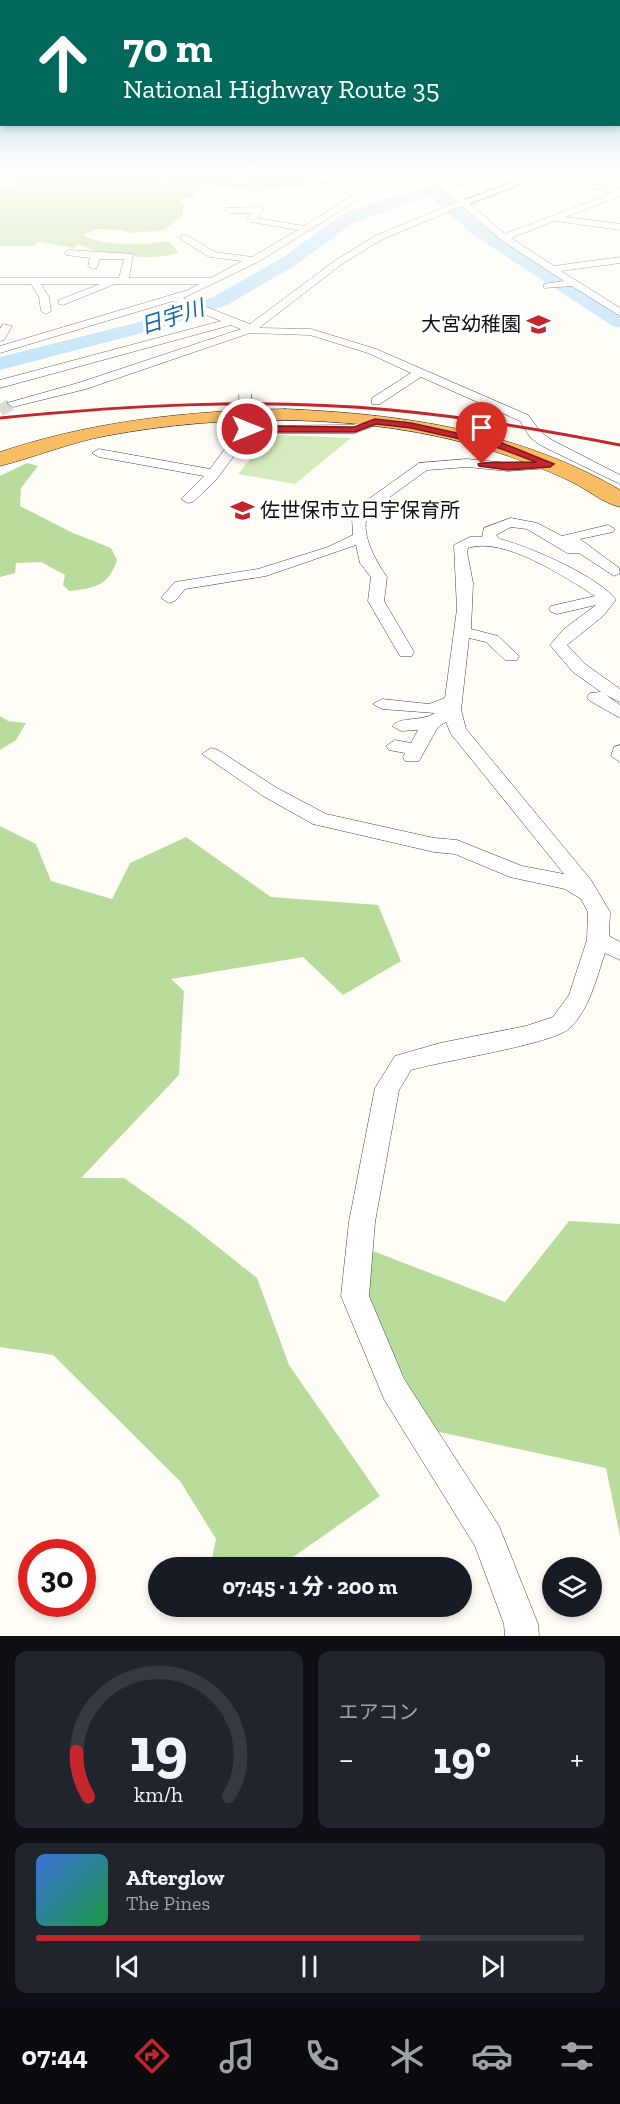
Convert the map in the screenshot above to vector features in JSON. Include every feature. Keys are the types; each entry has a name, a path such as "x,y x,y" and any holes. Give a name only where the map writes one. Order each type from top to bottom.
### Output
{"highway":[{"path":"0,459 45,443 114,428 186,419 311,417 375,411 498,445 591,482 620,500"}],"street":[{"path":"202,248 212,255 255,260"},
{"path":"0,350 174,298 215,281 274,248"},
{"path":"13,403 82,386 250,329 277,311 339,262 363,248"},
{"path":"520,248 569,283 620,313"},
{"path":"63,302 120,280 130,256 69,253"},
{"path":"89,280 96,256"},
{"path":"552,269 620,260"},
{"path":"0,281 215,281"},
{"path":"34,281 44,297 46,311"},
{"path":"550,286 569,283"},
{"path":"174,298 256,331 311,332 372,351 524,418 535,434 545,442 620,480"},
{"path":"607,305 620,303"},
{"path":"605,321 620,319"},
{"path":"0,384 232,321"},
{"path":"0,338 7,326"},
{"path":"247,429 355,429 420,372"},
{"path":"188,499 213,474 247,429 245,394"},
{"path":"99,453 213,474"},
{"path":"413,461 432,464 467,463 515,467 550,464"},
{"path":"406,652 376,601 379,577 368,564 359,517 364,509 411,473 432,464"},
{"path":"495,542 489,536 489,531 508,522 520,522 531,523 572,550 581,547"},
{"path":"608,529 569,537 614,571"},
{"path":"169,598 180,585 261,573 282,564 333,550 361,537"},
{"path":"522,1636 521,1624 488,1537 394,1389 355,1296 362,1222 387,1088 403,1063 440,1052 518,1037 561,1023 579,998 609,946 599,912 589,894 457,730 452,706 465,609 461,545 475,540 495,542 526,553 606,598"},
{"path":"557,609 606,598"},
{"path":"606,598 608,600 603,609 572,630 558,645 579,668 614,694"},
{"path":"461,631 492,639 511,656"},
{"path":"614,694 596,697 620,713"},
{"path":"382,704 431,709 452,706"},
{"path":"395,746 414,753 431,724 452,706"},
{"path":"400,726 431,724"},
{"path":"211,754 270,792 320,819 434,845 457,847 489,858 518,872 571,883 589,894"}],"green space":[{"path":"88,248 175,248 179,252 171,255 140,257"},
{"path":"258,436 351,438 295,484 238,474 250,459 239,457 248,440"},
{"path":"27,463 38,466 21,488 20,506 73,533 111,548 117,560 104,581 86,589 69,591 63,585 65,575 41,562 16,563 15,573 0,577 0,476"},
{"path":"0,716 8,721 26,723 16,740 0,750"},
{"path":"0,826 36,844 51,881 112,899 130,863 186,837 271,897 378,905 401,961 343,995 303,957 171,979 184,991 179,1075 81,1178 124,1178 189,1224 257,1278 289,1365 380,1496 293,1557 212,1557 216,1539 180,1481 53,1355 0,1347"},
{"path":"569,1221 620,1224 620,1536 606,1468 430,1430 355,1278 373,1251 505,1302"}],"waterway":[{"name":"日宇川","path":"0,364 150,325 220,301 288,262 307,248"},
{"path":"506,248 620,322"}],"tunnel":[{"path":"0,411 13,403"}],"railway":[{"path":"0,418 196,405 342,406 477,420 620,445"}],"place":[{"name":"大宮幼稚園","path":"539,324"},
{"name":"佐世保市立日宇保育所","path":"242,510"}],"route":[{"path":"247,429 355,429 375,422 411,425 498,445 550,464 508,467 482,464"}]}
